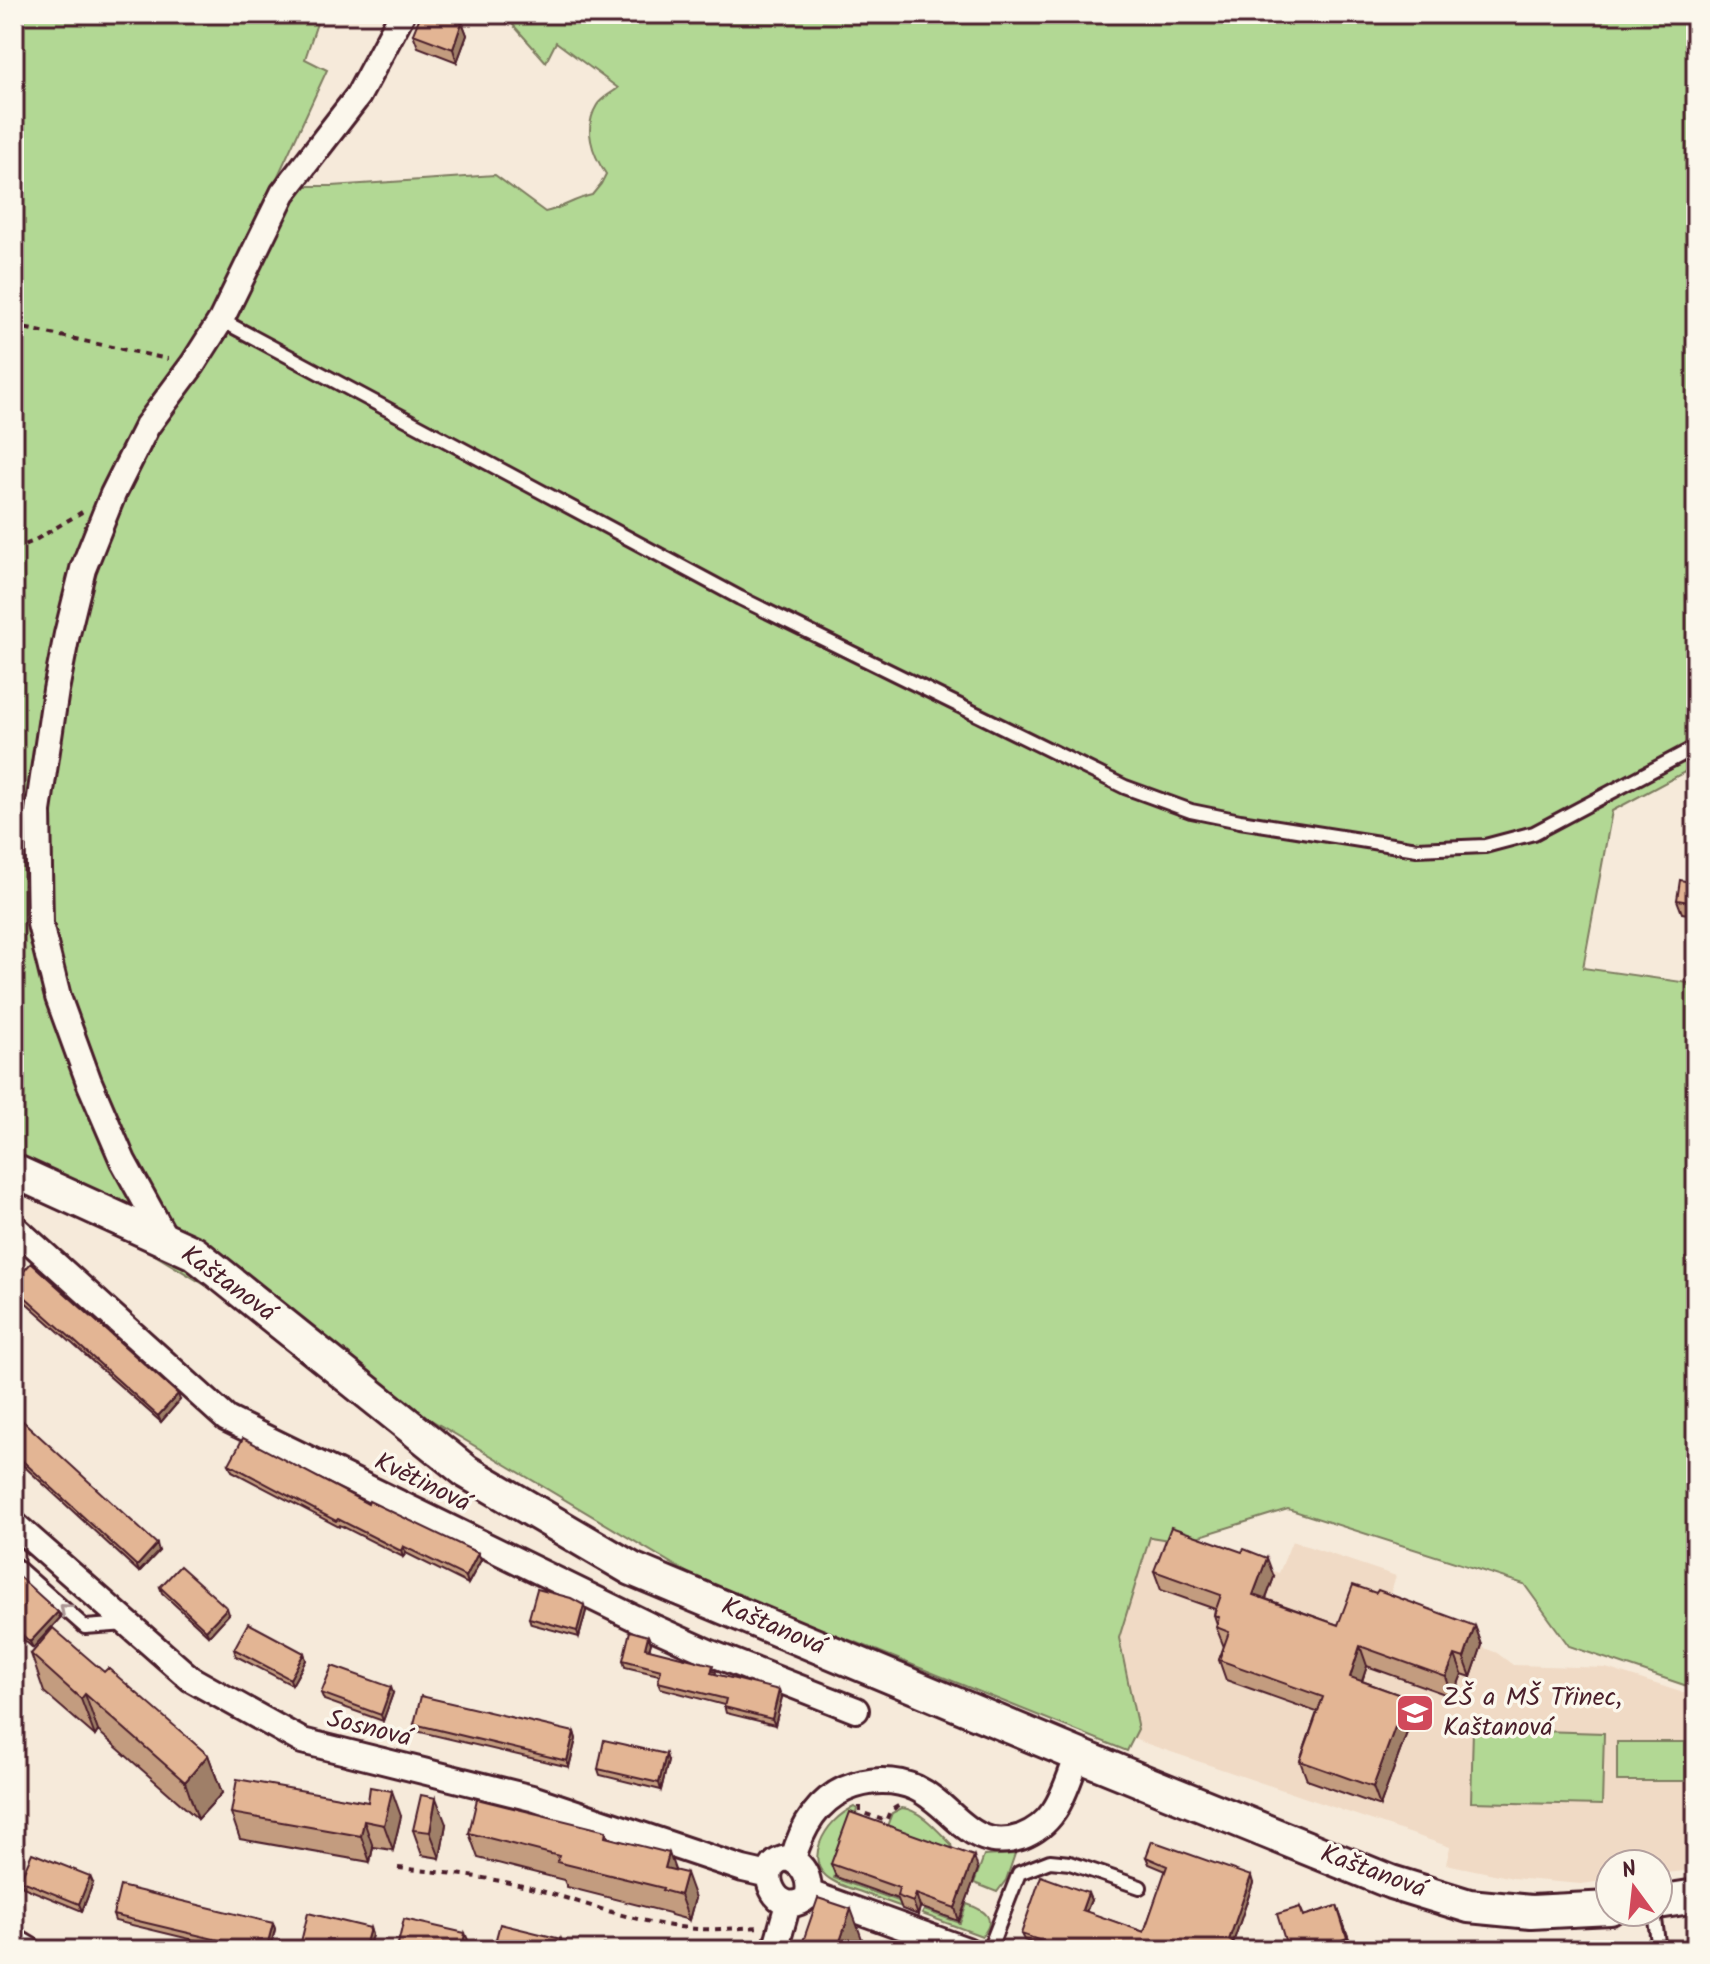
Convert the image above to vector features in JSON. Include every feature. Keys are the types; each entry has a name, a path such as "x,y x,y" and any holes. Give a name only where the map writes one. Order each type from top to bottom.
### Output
{"street":[{"path":"167,1241 123,1161 89,1082 58,997 40,924 38,811 56,690 83,569 113,494 147,426 221,320 283,193 358,96 402,14"},
{"name":"Kaštanová","path":"14,1171 194,1253 467,1472 632,1569 1391,1882 1469,1906 1531,1912 1594,1909"},
{"name":"Květinová","path":"14,1227 227,1419 655,1628 856,1710"},
{"name":"Sosnová","path":"14,1524 191,1679 302,1741 532,1798 769,1875"},
{"path":"793,1859 805,1827 827,1800 853,1786 877,1781 896,1782 920,1790 983,1838 1003,1840 1025,1835 1036,1830 1052,1813 1078,1755"},
{"path":"772,1938 799,1898 808,1879 801,1866 787,1858 775,1862 769,1875 775,1895 799,1898 967,1950"},
{"path":"1674,1899 1696,1896"},
{"path":"14,1941 29,1950"}],"lane":[{"path":"221,320 740,598 1125,787 1191,811 1417,849 1485,846 1534,833 1696,747"},
{"path":"14,1564 85,1627 127,1624"},
{"path":"989,1950 1019,1873 1050,1861 1070,1863 1140,1887"},
{"path":"1656,1928 1659,1950"}],"path":[{"path":"14,326 193,364"},
{"path":"14,549 32,542 113,494"},
{"path":"398,1868 512,1883 643,1920 772,1938"}],"shaded area":[{"name":"ZŠ a MŠ Třinec, Kaštanová","path":"1150,1537 1211,1549 1279,1573 1292,1541 1396,1576 1384,1612 1497,1653 1513,1665 1606,1668 1696,1697 1696,1859 1693,1870 1674,1872 1674,1848 1594,1848 1594,1882 1581,1884 1513,1878 1446,1864 1450,1847 1133,1739 1138,1729 1119,1638"}],"green space":[{"path":"14,14 320,14 305,59 327,70 264,206 298,186 495,175 545,212 592,195 601,184 606,174 593,149 591,123 599,102 618,88 556,42 546,62 507,18 507,14 1696,14 1696,766 1612,811 1583,968 1696,984 1696,1689 1569,1646 1524,1584 1288,1509 1181,1542 1150,1537 1119,1638 1138,1729 1127,1751 858,1643 733,1600 14,1171"},
{"path":"1473,1729 1604,1733 1602,1805 1471,1802"},
{"path":"1617,1742 1685,1742 1685,1781 1617,1781"},
{"path":"854,1807 856,1814 862,1816 859,1824 854,1823 834,1878 904,1903 902,1907 834,1882 821,1871 817,1854 823,1837 843,1813"},
{"path":"902,1808 929,1822 951,1844 952,1850 884,1834 892,1813"},
{"path":"1015,1854 1006,1880 997,1892 974,1883 984,1856"},
{"path":"967,1904 979,1909 989,1920 982,1936 922,1914 924,1910 960,1923"}],"building":[{"path":"421,14 439,14 462,22 453,49 413,34"},
{"path":"1680,880 1696,883 1696,903 1677,900"},
{"path":"31,1263 178,1394 158,1416 14,1287 14,1282"},
{"path":"14,1413 157,1544 137,1566 14,1453"},
{"path":"243,1438 368,1504 369,1501 478,1553 466,1577 403,1546 401,1551 338,1519 336,1521 229,1464"},
{"path":"1171,1527 1267,1558 1253,1595 1338,1625 1353,1585 1376,1593 1378,1590 1475,1626 1464,1658 1455,1655 1446,1677 1360,1646 1350,1677 1406,1697 1373,1787 1300,1761 1323,1697 1219,1660 1229,1632 1216,1627 1219,1617 1214,1615 1221,1595 1154,1571"},
{"path":"180,1566 227,1608 206,1630 160,1587"},
{"path":"14,1572 58,1612 30,1642 14,1627"},
{"path":"537,1589 571,1598 584,1605 577,1631 529,1618"},
{"path":"248,1623 304,1653 290,1679 234,1649"},
{"path":"53,1628 104,1672 108,1668 208,1755 185,1782 85,1694 81,1699 31,1654"},
{"path":"630,1631 648,1636 645,1648 713,1665 711,1673 779,1690 772,1719 724,1707 726,1699 658,1682 661,1670 623,1660"},
{"path":"332,1666 391,1687 381,1715 321,1693"},
{"path":"421,1696 574,1732 567,1761 414,1724"},
{"path":"604,1740 666,1754 659,1783 598,1769"},
{"path":"237,1779 368,1802 370,1787 392,1791 384,1825 364,1821 361,1836 231,1813"},
{"path":"421,1795 436,1798 430,1832 413,1830"},
{"path":"477,1799 606,1831 605,1837 669,1853 665,1868 686,1873 680,1895 557,1862 559,1856 469,1833"},
{"path":"850,1812 974,1856 955,1908 916,1894 913,1902 897,1896 899,1888 831,1864"},
{"path":"1152,1841 1251,1876 1229,1940 1233,1942 1230,1950 1067,1950 1021,1934 1041,1876 1088,1893 1082,1910 1144,1932 1167,1866 1146,1857"},
{"path":"32,1853 90,1876 79,1904 20,1880"},
{"path":"120,1886 273,1923 266,1950 113,1915"},
{"path":"818,1898 851,1909 837,1950 800,1950"},
{"path":"1337,1906 1347,1938 1342,1940 1345,1950 1288,1950 1277,1914 1300,1907 1303,1916"},
{"path":"308,1913 370,1928 364,1950 333,1950 301,1942"},
{"path":"404,1919 465,1933 462,1950 397,1948"},
{"path":"500,1924 561,1939 558,1950 493,1950"},
{"path":"604,1945 625,1950 603,1950"}],"place":[{"name":"ZŠ a MŠ Třinec, Kaštanová","path":"1415,1713"}]}
